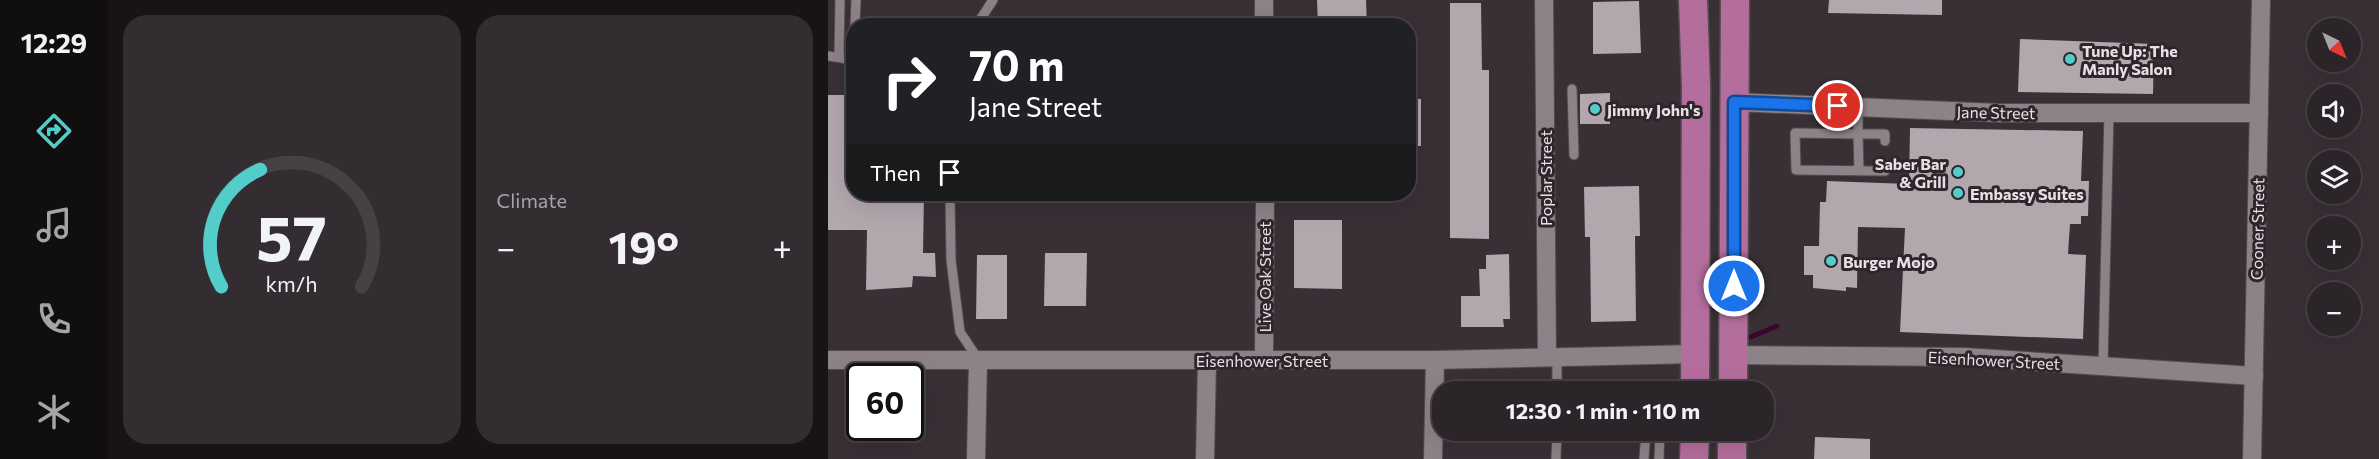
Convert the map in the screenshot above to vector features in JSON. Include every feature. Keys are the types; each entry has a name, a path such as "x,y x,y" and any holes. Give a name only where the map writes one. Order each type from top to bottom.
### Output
{"main road":[{"path":"1693,0 1696,86 1695,381"},
{"path":"1733,381 1735,0"},
{"path":"1694,459 1695,441"},
{"path":"1732,441 1732,459"}],"street":[{"path":"1264,0 1264,18"},
{"name":"Poplar Street","path":"1544,0 1552,356"},
{"name":"Cooner Street","path":"2252,459 2261,0"},
{"name":"Jane Street","path":"1734,102 1999,113 2259,113"},
{"name":"Live Oak Street","path":"1264,360 1265,201"},
{"name":"Eisenhower Street","path":"828,360 1435,360 1696,354"},
{"name":"Eisenhower Street","path":"1734,355 1965,357 2254,376"},
{"path":"976,459 978,360"},
{"path":"1433,459 1435,360"},
{"path":"1205,459 1207,361"}],"lane":[{"path":"839,56 840,0"},
{"path":"855,0 855,18"},
{"path":"981,18 993,0"},
{"path":"828,56 846,58"},
{"path":"1572,89 1574,155"},
{"path":"1858,107 1858,171"},
{"path":"2103,366 2109,113"},
{"path":"1885,141 1885,134 1796,133 1796,170 1885,171 1885,164"},
{"path":"950,201 951,260 960,332 978,360"},
{"path":"1552,356 1557,381"},
{"path":"1556,459 1557,441"},
{"path":"1644,459 1645,441"},
{"path":"1659,459 1660,441"}],"building":[{"path":"1317,0 1366,0 1367,18 1318,18"},
{"path":"1829,0 1942,0 1942,15 1828,13"},
{"path":"1639,1 1641,53 1593,54 1593,2"},
{"path":"1450,3 1481,3 1482,70 1489,70 1489,239 1450,238"},
{"path":"2020,39 2154,44 2153,94 2018,92"},
{"name":"Jimmy John's","path":"1610,93 1610,124 1580,124 1580,94"},
{"path":"828,95 846,95 846,201 924,201 923,253 935,253 936,277 913,276 912,287 866,290 867,230 828,230"},
{"path":"1416,99 1421,99 1421,146 1416,146"},
{"path":"1910,128 2083,131 2081,181 2089,181 2088,216 2081,216 2081,224 2070,224 2068,254 2086,255 2083,339 1900,332 1905,228 1858,227 1857,288 1846,287 1846,291 1813,288 1813,275 1804,275 1804,246 1819,246 1820,202 1826,202 1827,181 1909,184"},
{"path":"1639,186 1640,236 1635,236 1636,321 1591,322 1590,237 1585,237 1584,187"},
{"path":"1294,220 1342,220 1342,289 1294,288"},
{"path":"1045,253 1087,253 1086,306 1044,306"},
{"path":"1509,254 1510,319 1503,319 1504,327 1461,327 1461,296 1480,296 1479,269 1486,269 1486,255"},
{"path":"977,255 1007,255 1007,319 976,319"},
{"path":"1815,437 1870,439 1870,459 1814,459"}],"waterway":[{"path":"1751,337 1777,326"}],"place":[{"name":"Tune Up: The Manly Salon","path":"2070,59"},
{"name":"Jimmy John's","path":"1595,109"},
{"name":"Saber Bar & Grill","path":"1958,172"},
{"name":"Embassy Suites","path":"1958,193"},
{"name":"Burger Mojo","path":"1831,261"}],"route":[{"path":"1734,286 1734,102 1838,106"}]}
